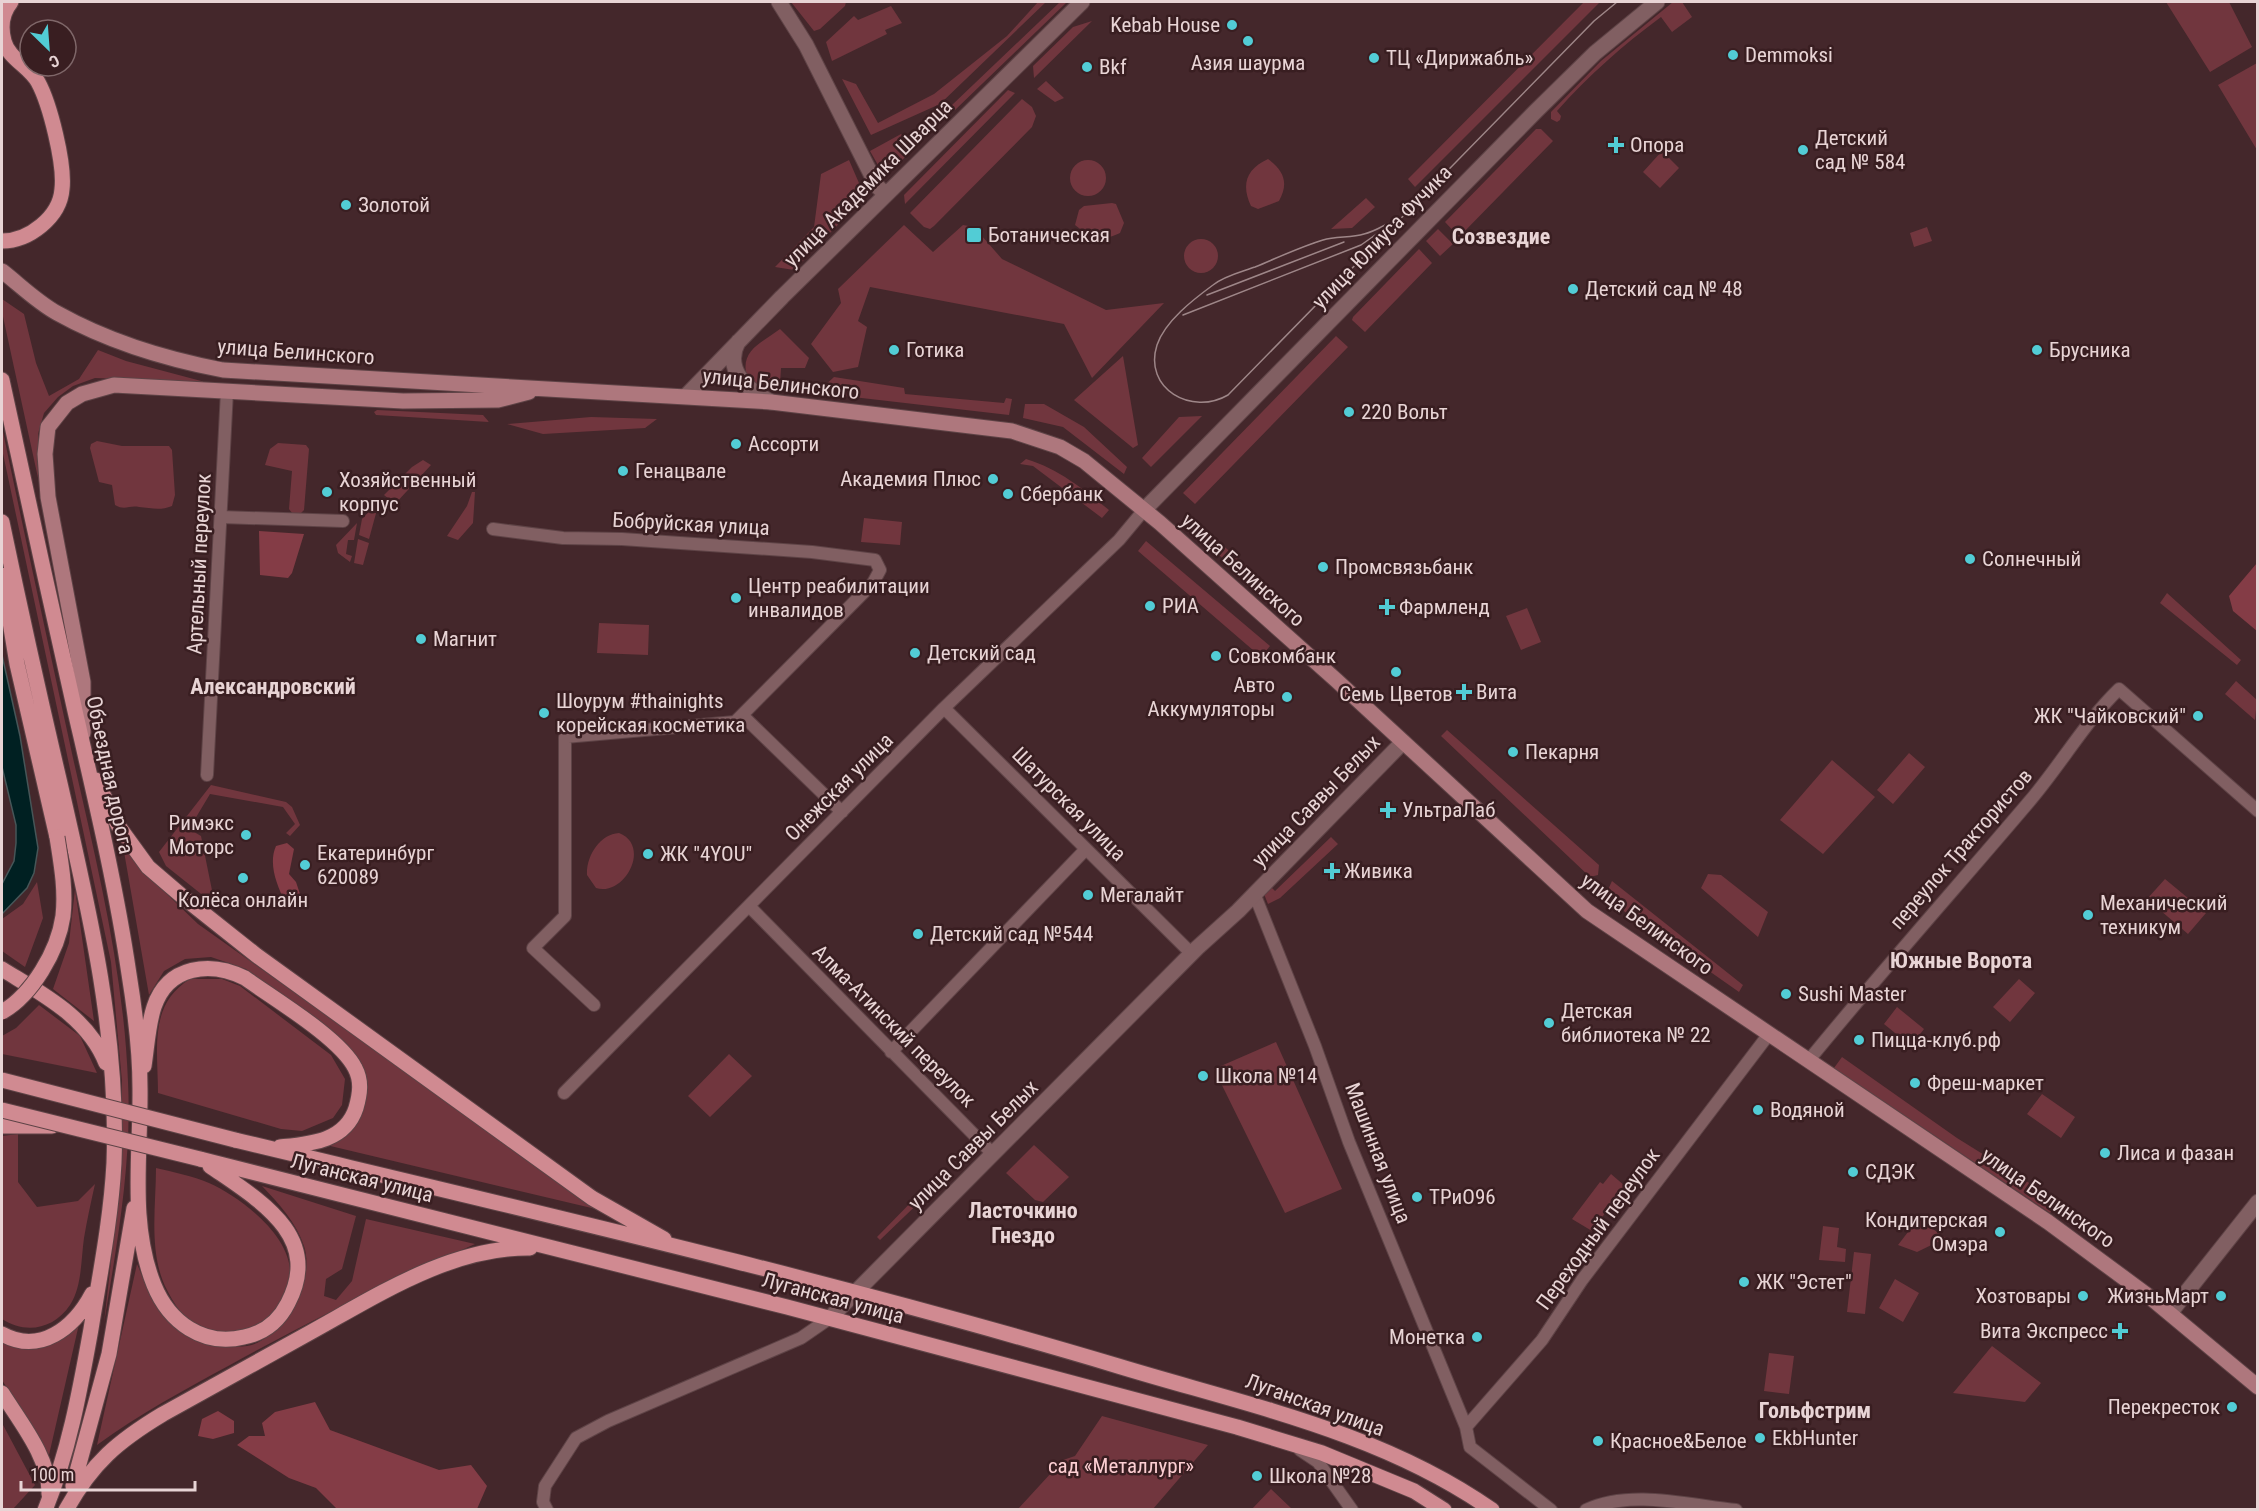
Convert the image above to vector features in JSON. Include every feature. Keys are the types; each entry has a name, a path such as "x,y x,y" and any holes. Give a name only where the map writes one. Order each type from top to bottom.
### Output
{"main road":[{"path":"4,241 27,235 43,224 53,213 63,187 55,136 45,94 29,69 13,55 4,43 2,24 11,2"},
{"name":"улица Белинского","path":"2,271 56,312 82,325 135,348 178,361 223,370 771,402 1012,431 1038,439 1083,461 1144,510 1587,911 2040,1216 2170,1313 2258,1387"},
{"name":"Объездная дорога","path":"2,380 87,762 129,974 140,1087 137,1184"},
{"path":"83,745 84,682 48,497 45,454 48,427 67,403 104,386 415,401 498,400 543,389"},
{"path":"2,522 104,985 112,1076 114,1162 100,1278 78,1403 46,1507"},
{"path":"2,1012 18,1000 40,972 59,929 64,892 57,837 17,664 6,598 6,544"},
{"path":"87,762 119,827 148,867 183,897 275,969 592,1198 680,1247"},
{"path":"140,1087 155,1005 172,980 186,971 202,966 233,972 329,1040 352,1063 360,1082 353,1115 338,1133 316,1143 272,1148"},
{"path":"2,969 78,1020 94,1040 112,1076"},
{"name":"Луганская улица","path":"2,1080 235,1140 680,1247 853,1292 1249,1402 1349,1437 1435,1474 1492,1509"},
{"path":"2,1110 74,1127"},
{"path":"2,1126 74,1127"},
{"name":"Луганская улица","path":"74,1127 830,1318 1292,1444 1322,1453 1414,1491 1444,1509"},
{"path":"137,1184 147,1263 155,1288 171,1315 186,1328 213,1339 233,1339 259,1333 277,1320 291,1298 299,1274 297,1250 276,1216 200,1159"},
{"path":"65,1509 80,1467 109,1354 137,1184"},
{"path":"65,1509 95,1465 114,1446 134,1431 388,1290 456,1260 484,1252 512,1248 536,1248 578,1254"},
{"path":"2,1334 20,1341 39,1341 56,1336 83,1311 100,1278"},
{"path":"2,1393 46,1470 49,1493 46,1507"}],"street":[{"path":"779,2 806,45 877,186 885,194"},
{"name":"улица Академика Шварца","path":"686,396 885,194 1082,2"},
{"name":"улица Юлиуса Фучика","path":"1144,510 1595,52 1657,2"},
{"path":"740,339 734,361 740,379 753,393 771,402"},
{"name":"Артельный переулок","path":"207,775 227,391"},
{"name":"Онежская улица","path":"564,1093 944,708 1119,540 1144,510"},
{"path":"221,517 343,521"},
{"name":"Бобруйская улица","path":"493,529 563,538 622,538 812,552 875,560 880,570 873,584 742,715"},
{"name":"переулок Трактористов","path":"1809,1060 1896,954 2031,800 2072,745 2119,689 2258,811"},
{"name":"Шатурская улица","path":"944,708 1192,954"},
{"path":"594,1005 533,948 565,916 566,737 735,722 742,715 842,812"},
{"name":"улица Саввы Белых","path":"547,1509 543,1502 545,1486 576,1438 608,1421 801,1338 830,1318 853,1292 874,1276 1402,742"},
{"path":"891,1052 1086,849"},
{"name":"Машинная улица","path":"1254,893 1315,1046 1349,1142 1466,1427"},
{"name":"Алма-Атинский переулок","path":"749,906 993,1154"},
{"name":"Переходный переулок","path":"1466,1427 1542,1340 1582,1280 1769,1034"},
{"path":"2170,1313 2258,1202"},
{"path":"1466,1427 1470,1447 1551,1509"},
{"path":"1292,1444 1318,1462 1352,1509"},
{"path":"1586,1509 1597,1504 1630,1499 1736,1509"}],"green space":[{"path":"791,2 846,2 845,6 820,29 814,31"},
{"path":"1038,2 1046,2 940,104 871,135 842,79 856,84 878,123 934,94 1007,36"},
{"path":"1060,2 1067,2 955,110 952,105"},
{"path":"1584,2 1600,2 1415,187 1408,179"},
{"path":"1673,2 1682,2 1692,17 1672,32 1661,17 1581,85 1557,111 1561,116 1560,120 1557,122 1551,119 1551,112 1601,61"},
{"path":"2166,2 2229,2 2252,47 2210,72"},
{"path":"891,6 902,23 885,30 887,34 832,61 826,42 854,16 858,20"},
{"path":"1092,21 1034,78 1033,66 1073,27"},
{"path":"2257,63 2258,150 2218,85"},
{"path":"1046,81 1064,98 1055,102 1037,89"},
{"path":"1008,90 1015,93 905,204 904,195"},
{"path":"1022,99 1032,107 1036,116 1032,127 934,226 930,229 924,227 910,213"},
{"path":"1536,129 1541,129 1553,141 1459,237 1445,222"},
{"path":"901,134 915,146 904,159 894,166 878,165 870,151"},
{"path":"1662,151 1679,168 1660,188 1643,172"},
{"path":"1268,159 1281,173 1284,189 1279,201 1258,209 1251,206 1246,185 1250,173"},
{"path":"849,160 862,190 861,201 794,270 775,267 814,227 821,174"},
{"path":"1088,160 1100,166 1106,178 1100,190 1088,196 1076,190 1070,178 1076,166"},
{"path":"1366,198 1375,207 1352,228 1331,229"},
{"path":"1116,204 1124,223 1120,233 1096,239 1075,225 1079,210 1084,206"},
{"path":"904,225 933,252 963,225 974,227 1002,259 1106,310 1164,303 1092,378 1064,324 870,287 858,321 867,327 858,367 833,372 811,344 841,303 838,289"},
{"path":"1927,227 1932,241 1914,247 1910,233"},
{"path":"1438,229 1453,244 1440,256 1426,241"},
{"path":"1201,239 1213,244 1218,256 1213,268 1201,273 1189,268 1184,256 1189,244"},
{"path":"1419,249 1432,263 1365,332 1352,320 1353,317"},
{"path":"2,299 24,314 36,363 49,396 79,379 98,350 126,361 205,382 95,378 73,386 58,397 44,413 38,434 43,501 2,312"},
{"path":"780,329 809,358 805,368 781,368 780,384 822,388 834,377 904,388 905,394 1004,403 1006,398 1012,399 1009,415 758,386 748,380 746,362 748,355 758,344"},
{"path":"1336,336 1348,347 1195,504 1183,493"},
{"path":"1123,356 1138,445 1133,448 1074,400"},
{"path":"1025,404 1044,404 1084,427 1127,467 1124,474 1063,427 1023,418"},
{"path":"377,410 483,415 489,422 376,415 374,412"},
{"path":"1202,416 1151,467 1142,458 1179,417"},
{"path":"591,417 657,419 645,428 543,434 507,424"},
{"path":"2,427 100,878 121,1000 128,1082 128,1143 114,1263 104,1323 122,1164 122,1081 111,962 2,449"},
{"path":"97,441 122,446 169,446 172,450 175,495 172,506 156,509 122,508 115,505 112,485 99,482 90,448 91,444"},
{"path":"278,443 306,445 309,449 304,510 301,513 292,513 289,509 292,471 265,465 270,449"},
{"path":"1026,459 1060,474 1109,510 1102,518 1033,466 1020,464"},
{"path":"423,460 431,465 395,504 384,495 412,467"},
{"path":"472,492 475,492 473,523 458,540 447,536 467,506"},
{"path":"375,505 378,506 369,539 359,535 362,519"},
{"path":"1191,517 1290,605 1283,612 1184,524"},
{"path":"864,518 902,522 900,545 861,542"},
{"path":"357,523 354,540 348,540 346,554 352,556 350,562 338,553 336,545"},
{"path":"358,539 369,543 363,565 354,563"},
{"path":"1146,541 1270,646 1261,657 1138,551"},
{"path":"2167,593 2241,660 2237,665 2160,603"},
{"path":"1527,608 1541,642 1521,650 1506,616"},
{"path":"599,623 649,625 648,655 597,653"},
{"path":"2236,681 2257,700 2255,720 2225,694"},
{"path":"1447,730 1599,865 1598,875 1590,877 1441,736"},
{"path":"1909,753 1925,767 1893,804 1877,790"},
{"path":"1832,760 1875,797 1823,854 1780,820"},
{"path":"211,785 286,802 292,807 300,825 290,836 286,833 295,824 283,807 210,794 189,829 201,836 215,905 166,866 159,852"},
{"path":"619,833 629,839 633,848 634,858 630,869 616,885 606,889 596,888 587,875 589,861 595,847 600,842 612,834"},
{"path":"1331,837 1338,844 1280,898 1268,904 1264,894 1271,887 1275,891"},
{"path":"123,846 146,874 198,924 600,1210 322,1144 345,1131 360,1064 351,1049 246,969 211,957 185,959 164,971 149,995"},
{"path":"1708,874 1721,875 1768,912 1758,937 1701,888"},
{"path":"2165,879 2206,913 2188,934 2147,899"},
{"path":"1612,881 1743,985 1739,992 1625,912 1606,894"},
{"path":"37,882 43,918 25,967 2,951 2,919 23,904"},
{"path":"75,889 94,1021 53,989 69,943"},
{"path":"190,979 222,979 240,986 331,1055 345,1079 342,1105 333,1118 302,1131 281,1129 158,1093 157,1044 161,1015 167,1002"},
{"path":"2019,979 2035,993 2010,1022 1993,1007"},
{"path":"39,1005 80,1036 97,1073 2,1054 2,1036 16,1028"},
{"path":"1897,1007 1924,1029 1911,1046 1884,1024"},
{"path":"1276,1042 1342,1189 1285,1213 1214,1069"},
{"path":"729,1054 752,1076 710,1117 688,1096"},
{"path":"1842,1057 1957,1138 2058,1201 2050,1213 1834,1068"},
{"path":"2042,1094 2075,1117 2061,1138 2027,1114"},
{"path":"18,1134 18,1182 37,1207 78,1201 95,1184 84,1238 79,1281 74,1298 55,1320 29,1328 11,1324 2,1319 2,1136"},
{"path":"1034,1145 1069,1177 1043,1202 1035,1200 1006,1173"},
{"path":"156,1168 196,1178 222,1190 250,1209 275,1235 284,1249 289,1264 290,1279 280,1304 260,1323 234,1333 220,1334 207,1331 188,1320 174,1302 161,1276 157,1261 154,1214"},
{"path":"1611,1174 1625,1186 1592,1231 1572,1219 1600,1182 1603,1184"},
{"path":"262,1186 356,1216 342,1269 326,1279 324,1296 336,1300 352,1281 366,1219 475,1244 260,1348 162,1403 97,1445 137,1264 152,1298 164,1317 182,1331 207,1342 234,1347 257,1343 268,1336 288,1315 302,1288 306,1273 304,1246 292,1221"},
{"path":"925,1188 931,1191 880,1240 877,1237"},
{"path":"1918,1219 1946,1238 1917,1252 1898,1245"},
{"path":"1823,1226 1839,1228 1837,1247 1846,1249 1845,1262 1819,1260"},
{"path":"1854,1252 1871,1254 1865,1314 1847,1312"},
{"path":"1895,1279 1919,1293 1903,1322 1879,1308"},
{"path":"79,1324 49,1455 2,1380 2,1341 13,1345 33,1347 51,1341"},
{"path":"1992,1346 2041,1383 2025,1402 1953,1393"},
{"path":"1769,1353 1794,1356 1789,1394 1764,1391"},
{"name":"сад «Металлург»","path":"1102,1416 1208,1445 1153,1509 1018,1509 1063,1460 1075,1456"},
{"path":"2,1423 35,1485 13,1509 2,1509"},
{"path":"1271,1489 1292,1509 1252,1509"}],"shaded area":[{"path":"259,531 304,534 292,573 288,578 260,575"},
{"path":"2257,563 2257,631 2233,611 2229,596"},
{"path":"287,843 294,849 289,874 296,882 300,894 289,902 285,902 277,882 273,860 276,846"},
{"path":"315,1402 330,1430 439,1470 471,1465 487,1486 477,1509 336,1508 316,1488 289,1478 237,1445 249,1436 265,1436 262,1423 275,1412"},
{"path":"218,1411 234,1421 234,1433 213,1439 198,1436 202,1419"}],"water":[{"path":"2,655 20,736 38,848 34,873 27,888 2,914 2,884 14,861 16,825 2,767"}],"tram line":[{"path":"1389,223 1367,233 1314,243 1217,282 1181,311 1161,336 1155,361 1157,374 1164,386 1186,400 1200,402 1214,401 1228,395 1594,21 1617,2"},
{"path":"1183,315 1361,245 1378,233"},
{"path":"1207,295 1344,242"}],"place":[{"name":"Kebab House","path":"1232,25"},
{"name":"Азия шаурма","path":"1248,41"},
{"name":"Demmoksi","path":"1733,55"},
{"name":"ТЦ «Дирижабль»","path":"1374,58"},
{"name":"Bkf","path":"1087,67"},
{"name":"Опора","path":"1616,145"},
{"name":"Детский сад № 584","path":"1803,150"},
{"name":"Золотой","path":"346,205"},
{"name":"Ботаническая","path":"974,235"},
{"name":"Детский сад № 48","path":"1573,289"},
{"name":"Готика","path":"894,350"},
{"name":"Брусника","path":"2037,350"},
{"name":"220 Вольт","path":"1349,412"},
{"name":"Ассорти","path":"736,444"},
{"name":"Генацвале","path":"623,471"},
{"name":"Академия Плюс","path":"993,479"},
{"name":"Хозяйственный корпус","path":"327,492"},
{"name":"Сбербанк","path":"1008,494"},
{"name":"Солнечный","path":"1970,559"},
{"name":"Промсвязьбанк","path":"1323,567"},
{"name":"Центр реабилитации инвалидов","path":"736,598"},
{"name":"РИА","path":"1150,606"},
{"name":"Фармленд","path":"1387,607"},
{"name":"Магнит","path":"421,639"},
{"name":"Детский сад","path":"915,653"},
{"name":"Совкомбанк","path":"1216,656"},
{"name":"Семь Цветов","path":"1396,672"},
{"name":"Вита","path":"1464,692"},
{"name":"Авто Аккумуляторы","path":"1287,697"},
{"name":"Шоурум #thainights корейская косметика","path":"544,713"},
{"name":"ЖК \"Чайковский\"","path":"2198,716"},
{"name":"Пекарня","path":"1513,752"},
{"name":"УльтраЛаб","path":"1388,810"},
{"name":"Римэкс Моторс","path":"246,835"},
{"name":"ЖК \"4YOU\"","path":"648,854"},
{"name":"Екатеринбург 620089","path":"305,865"},
{"name":"Живика","path":"1332,871"},
{"name":"Колёса онлайн","path":"243,878"},
{"name":"Мегалайт","path":"1088,895"},
{"name":"Механический техникум","path":"2088,915"},
{"name":"Детский сад №544","path":"918,934"},
{"name":"Sushi Master","path":"1786,994"},
{"name":"Детская библиотека № 22","path":"1549,1023"},
{"name":"Пицца-клуб.рф","path":"1859,1040"},
{"name":"Школа №14","path":"1203,1076"},
{"name":"Фреш-маркет","path":"1915,1083"},
{"name":"Водяной","path":"1758,1110"},
{"name":"Лиса и фазан","path":"2105,1153"},
{"name":"СДЭК","path":"1853,1172"},
{"name":"ТРиО96","path":"1417,1197"},
{"name":"Кондитерская Омэра","path":"2000,1232"},
{"name":"ЖК \"Эстет\"","path":"1744,1282"},
{"name":"Хозтовары","path":"2083,1296"},
{"name":"ЖизньМарт","path":"2221,1296"},
{"name":"Вита Экспресс","path":"2120,1331"},
{"name":"Монетка","path":"1477,1337"},
{"name":"Перекресток","path":"2232,1407"},
{"name":"EkbHunter","path":"1760,1438"},
{"name":"Красное&Белое","path":"1598,1441"},
{"name":"Школа №28","path":"1257,1476"}],"district":[{"name":"Созвездие","path":"1501,236"},
{"name":"Александровский","path":"273,686"},
{"name":"Южные Ворота","path":"1961,960"},
{"name":"Ласточкино Гнездо","path":"1023,1222"},
{"name":"Гольфстрим","path":"1815,1410"}]}
